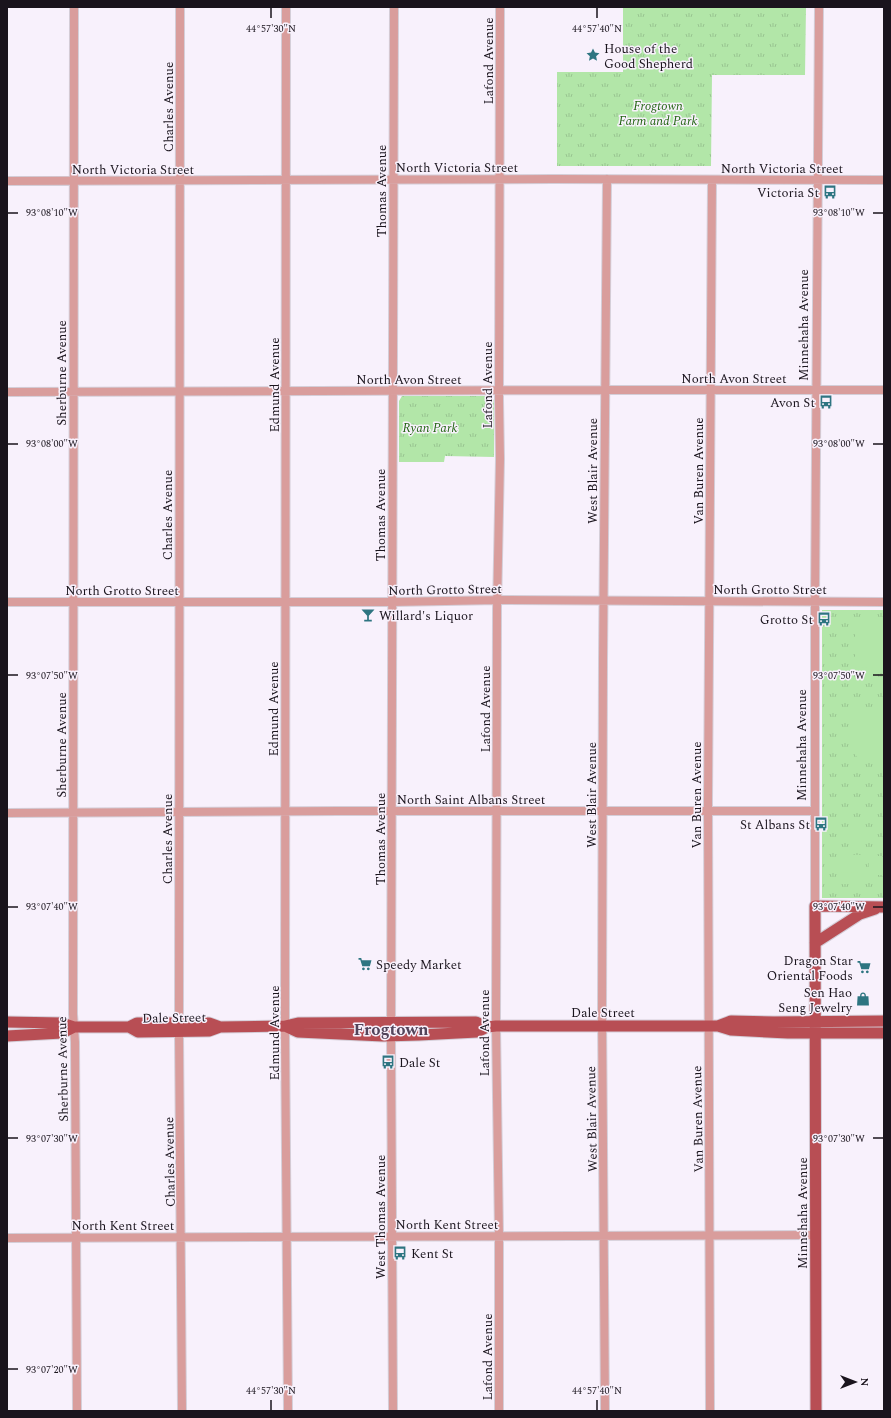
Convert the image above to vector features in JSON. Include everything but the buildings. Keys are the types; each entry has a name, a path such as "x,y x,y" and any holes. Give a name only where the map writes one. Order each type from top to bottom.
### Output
{"main road":[{"path":"815,906 883,907"},
{"name":"Minnehaha Avenue","path":"815,906 816,1411"},
{"path":"815,944 860,914 883,907"},
{"name":"Dale Street","path":"713,1026 731,1021 884,1020"},
{"name":"Dale Street","path":"7,1022 62,1023 74,1026 129,1027 138,1032 209,1023 220,1027 286,1026 298,1023 476,1022 491,1026 713,1026 731,1030 816,1034 884,1033"},
{"name":"Dale Street","path":"7,1036 62,1033 74,1026"},
{"name":"Dale Street","path":"286,1026 298,1032 391,1036 477,1032 491,1026"}],"street":[{"name":"Sherburne Avenue","path":"74,7 73,1014 77,1411"},
{"name":"Charles Avenue","path":"180,7 179,1027 182,1411"},
{"name":"Edmund Avenue","path":"286,7 285,812 288,1411"},
{"name":"Thomas Avenue","path":"391,1023 394,7"},
{"name":"Lafond Avenue","path":"499,1411 499,1236 491,1026 497,811 500,459 500,7"},
{"name":"Minnehaha Avenue","path":"815,906 815,601 820,7"},
{"name":"North Victoria Street","path":"7,181 393,179 884,180"},
{"name":"West Blair Avenue","path":"605,1411 602,1026 603,601 607,179"},
{"name":"Van Buren Avenue","path":"710,1411 710,1236 713,1026 708,811 712,180"},
{"name":"North Avon Street","path":"7,392 884,390"},
{"name":"North Grotto Street","path":"7,602 392,602 498,600 884,602"},
{"name":"North Saint Albans Street","path":"7,814 392,811 815,811"},
{"name":"West Thomas Avenue","path":"391,1023 393,1411"},
{"name":"North Kent Street","path":"7,1238 816,1235"}],"green space":[{"name":"Frogtown Farm and Park","path":"623,7 806,7 805,75 712,75 711,166 557,166 557,72 623,72"},
{"name":"Ryan Park","path":"402,396 489,396 494,400 494,457 445,456 444,462 399,462 399,401"},
{"path":"822,610 884,610 884,898 822,898"},
{"path":"860,620 884,620 884,663 874,667 855,668 855,625"},
{"path":"853,708 874,708 884,711 884,759 859,759 853,752"},
{"path":"839,828 864,828 864,843 839,843"},
{"path":"837,855 862,855 862,867 837,867"},
{"path":"869,856 882,856 882,875 869,875"},
{"path":"837,872 862,873 862,884 837,884"}],"place":[{"name":"House of the Good Shepherd","path":"593,55"},
{"name":"Victoria St","path":"830,192"},
{"name":"Avon St","path":"826,402"},
{"name":"Willard's Liquor","path":"368,615"},
{"name":"Grotto St","path":"824,619"},
{"name":"St Albans St","path":"821,824"},
{"name":"Speedy Market","path":"365,964"},
{"name":"Dragon Star Oriental Foods","path":"864,967"},
{"name":"Sen Hao Seng Jewelry","path":"863,999"},
{"name":"Dale St","path":"388,1062"},
{"name":"Kent St","path":"400,1253"}],"district":[{"name":"Frogtown","path":"391,1029"}]}
